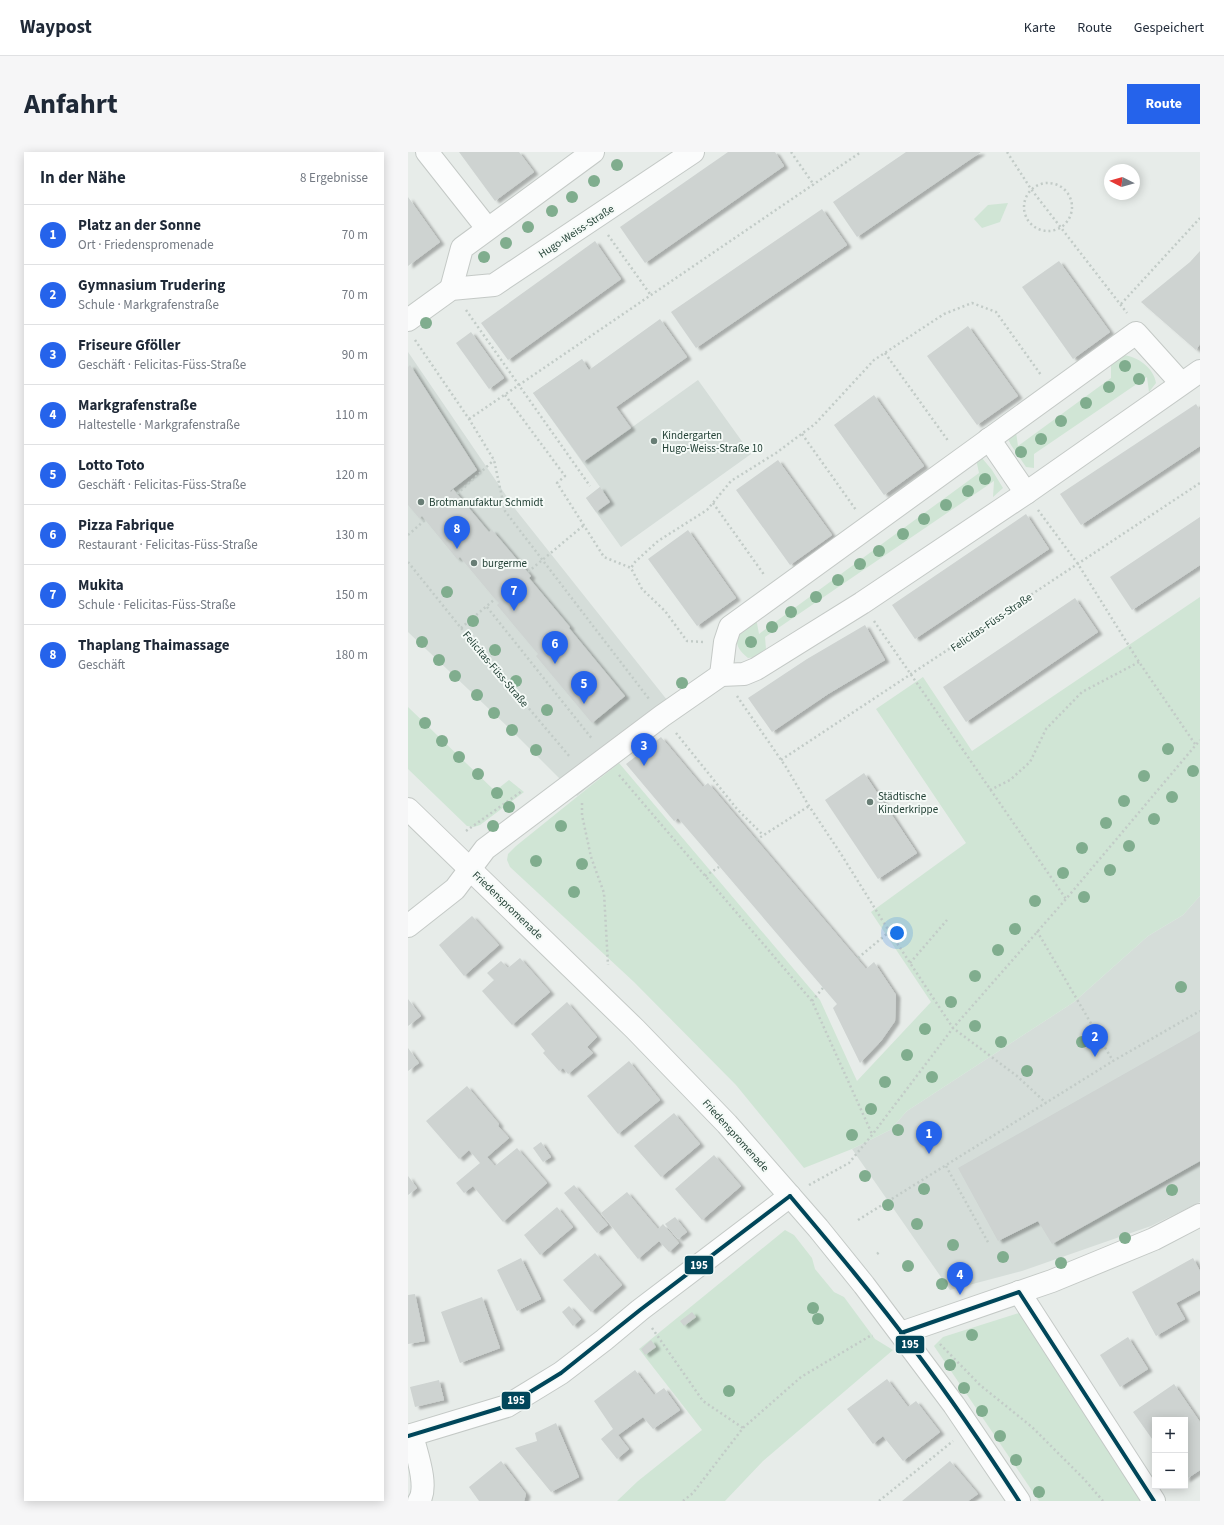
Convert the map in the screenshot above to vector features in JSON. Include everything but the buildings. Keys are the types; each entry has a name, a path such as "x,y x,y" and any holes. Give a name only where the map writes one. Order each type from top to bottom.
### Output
{"street":[{"path":"427,152 488,228"},
{"name":"Hugo-Weiss-Straße","path":"451,289 494,285 693,152"},
{"path":"410,328 451,289 462,248 579,156"},
{"path":"721,675 725,642 730,627 1136,333 1181,383"},
{"path":"408,926 455,889 485,850 662,716 721,675 744,674 756,669 862,603 1026,493 1200,371"},
{"path":"990,439 1026,493"},
{"name":"Friedenspromenade","path":"408,809 671,1065 727,1124 846,1262 901,1333 1020,1501"},
{"path":"419,1501 422,1498 423,1481 410,1436 507,1406 561,1373 640,1310 790,1196"},
{"path":"901,1333 1052,1281 1154,1239 1200,1215"},
{"path":"1019,1292 1154,1501"}],"path":[{"path":"791,152 814,185"},
{"path":"469,419 650,294 861,152"},
{"path":"1007,152 1031,189 1126,310"},
{"path":"1046,182 1054,183 1068,192 1072,200 1072,212 1068,222 1061,228 1054,231 1045,232 1036,229 1030,224 1025,216 1023,208 1025,200 1031,189 1038,184 1046,182"},
{"path":"596,218 650,294"},
{"path":"1121,304 1200,218"},
{"path":"451,289 590,486"},
{"path":"631,568 635,562 658,541 707,510 731,481 776,453 815,424 874,360 944,314 972,303 996,312 1046,381 1052,394"},
{"path":"410,328 494,460 505,511 662,716 737,809 763,836"},
{"path":"885,353 962,460"},
{"path":"505,394 565,476 558,483 604,557 631,568 642,589 665,611 687,641 725,642"},
{"path":"802,434 868,527"},
{"path":"457,494 494,460"},
{"name":"Felicitas-Füss-Straße","path":"781,760 1200,483"},
{"path":"1026,493 1078,564 1139,662 1195,744"},
{"path":"713,503 778,592"},
{"path":"408,535 425,520"},
{"path":"528,572 584,525"},
{"name":"Felicitas-Füss-Straße","path":"408,562 583,776"},
{"path":"461,628 495,599"},
{"path":"862,603 910,675 1066,899"},
{"path":"486,607 593,740"},
{"path":"990,790 1010,780 1030,762 1046,729 1082,692 1139,662"},
{"path":"721,675 781,760 889,932 953,1028 1017,1076 1046,1103"},
{"path":"810,1185 848,1163 872,1135 953,1028 1066,899 1195,744 1200,740"},
{"path":"605,759 812,1001 872,1135"},
{"path":"583,776 582,815 591,857 604,893 608,965"},
{"path":"756,840 809,806"},
{"path":"705,876 720,867"},
{"path":"910,963 947,920"},
{"path":"1037,931 1113,1061"},
{"path":"858,958 889,932"},
{"path":"812,1001 823,988"},
{"path":"858,1220 1113,1061 1200,1011"},
{"path":"946,1166 989,1244"},
{"path":"877,1254 881,1251"},
{"path":"640,1310 703,1401 743,1428"},
{"path":"930,1323 934,1338 970,1376 1032,1427 1084,1479 1103,1501"},
{"path":"684,1501 743,1428 802,1377 870,1336 901,1333"},
{"path":"879,1501 969,1427"}],"shaded area":[{"path":"408,352 516,510 679,715 577,796 508,727 408,632"},
{"name":"Kindergarten Hugo-Weiss-Straße 10","path":"582,359 631,428 698,380 751,454 621,547 586,498 600,487 533,393"},
{"path":"1200,896 1200,1202 1151,1226 1022,1271 950,1290 852,1149 890,1130 907,1111 1074,1002 1148,936 1183,915"}],"green space":[{"path":"1008,203 1000,222 982,228 974,219 988,205"},
{"path":"1123,355 1139,360 1152,372 1156,383 1149,392 1147,377 1034,454 1034,468 1026,467 1008,439 1016,432 1018,446 1111,378 1111,362"},
{"path":"982,458 992,470 1003,488 993,497 994,481 765,637 766,649 755,657 748,658 742,652 736,640 737,631 756,618 759,634 979,473 976,459"},
{"path":"1200,597 1200,896 1183,915 1148,936 1074,1002 907,1111 890,1130 852,1149 804,1168 736,1085 634,982 510,867 507,860 508,854 516,846 619,763 820,1000 857,1081 931,1002 871,912 966,843 876,709 923,677 972,751"},
{"path":"408,707 495,791 509,780 524,792 480,825 474,827 467,826 408,769"},
{"path":"785,1230 794,1235 812,1258 815,1269 834,1292 844,1297 875,1339 893,1350 763,1461 725,1501 617,1501 638,1481 702,1430 639,1349"},
{"path":"1022,1312 1142,1501 1039,1501 934,1346 943,1337"}],"transit line":[{"name":"195","path":"790,1196 870,1292 901,1332 969,1425 1019,1501"},
{"name":"195","path":"408,1436 507,1406 561,1373 640,1310 790,1196"},
{"name":"195","path":"901,1333 1019,1292 1154,1501"}],"place":[{"name":"Kindergarten Hugo-Weiss-Straße 10","path":"654,441"},
{"name":"Brotmanufaktur Schmidt","path":"421,502"},
{"name":"Thaplang Thaimassage","path":"457,549"},
{"name":"burgerme","path":"474,563"},
{"name":"Mukita","path":"514,611"},
{"name":"Pizza Fabrique","path":"555,664"},
{"name":"Lotto Toto","path":"584,704"},
{"name":"Friseure Gföller","path":"644,766"},
{"name":"Städtische Kinderkrippe","path":"870,802"},
{"name":"Gymnasium Trudering","path":"1095,1057"},
{"name":"Platz an der Sonne","path":"929,1154"},
{"name":"Markgrafenstraße","path":"960,1295"}]}
